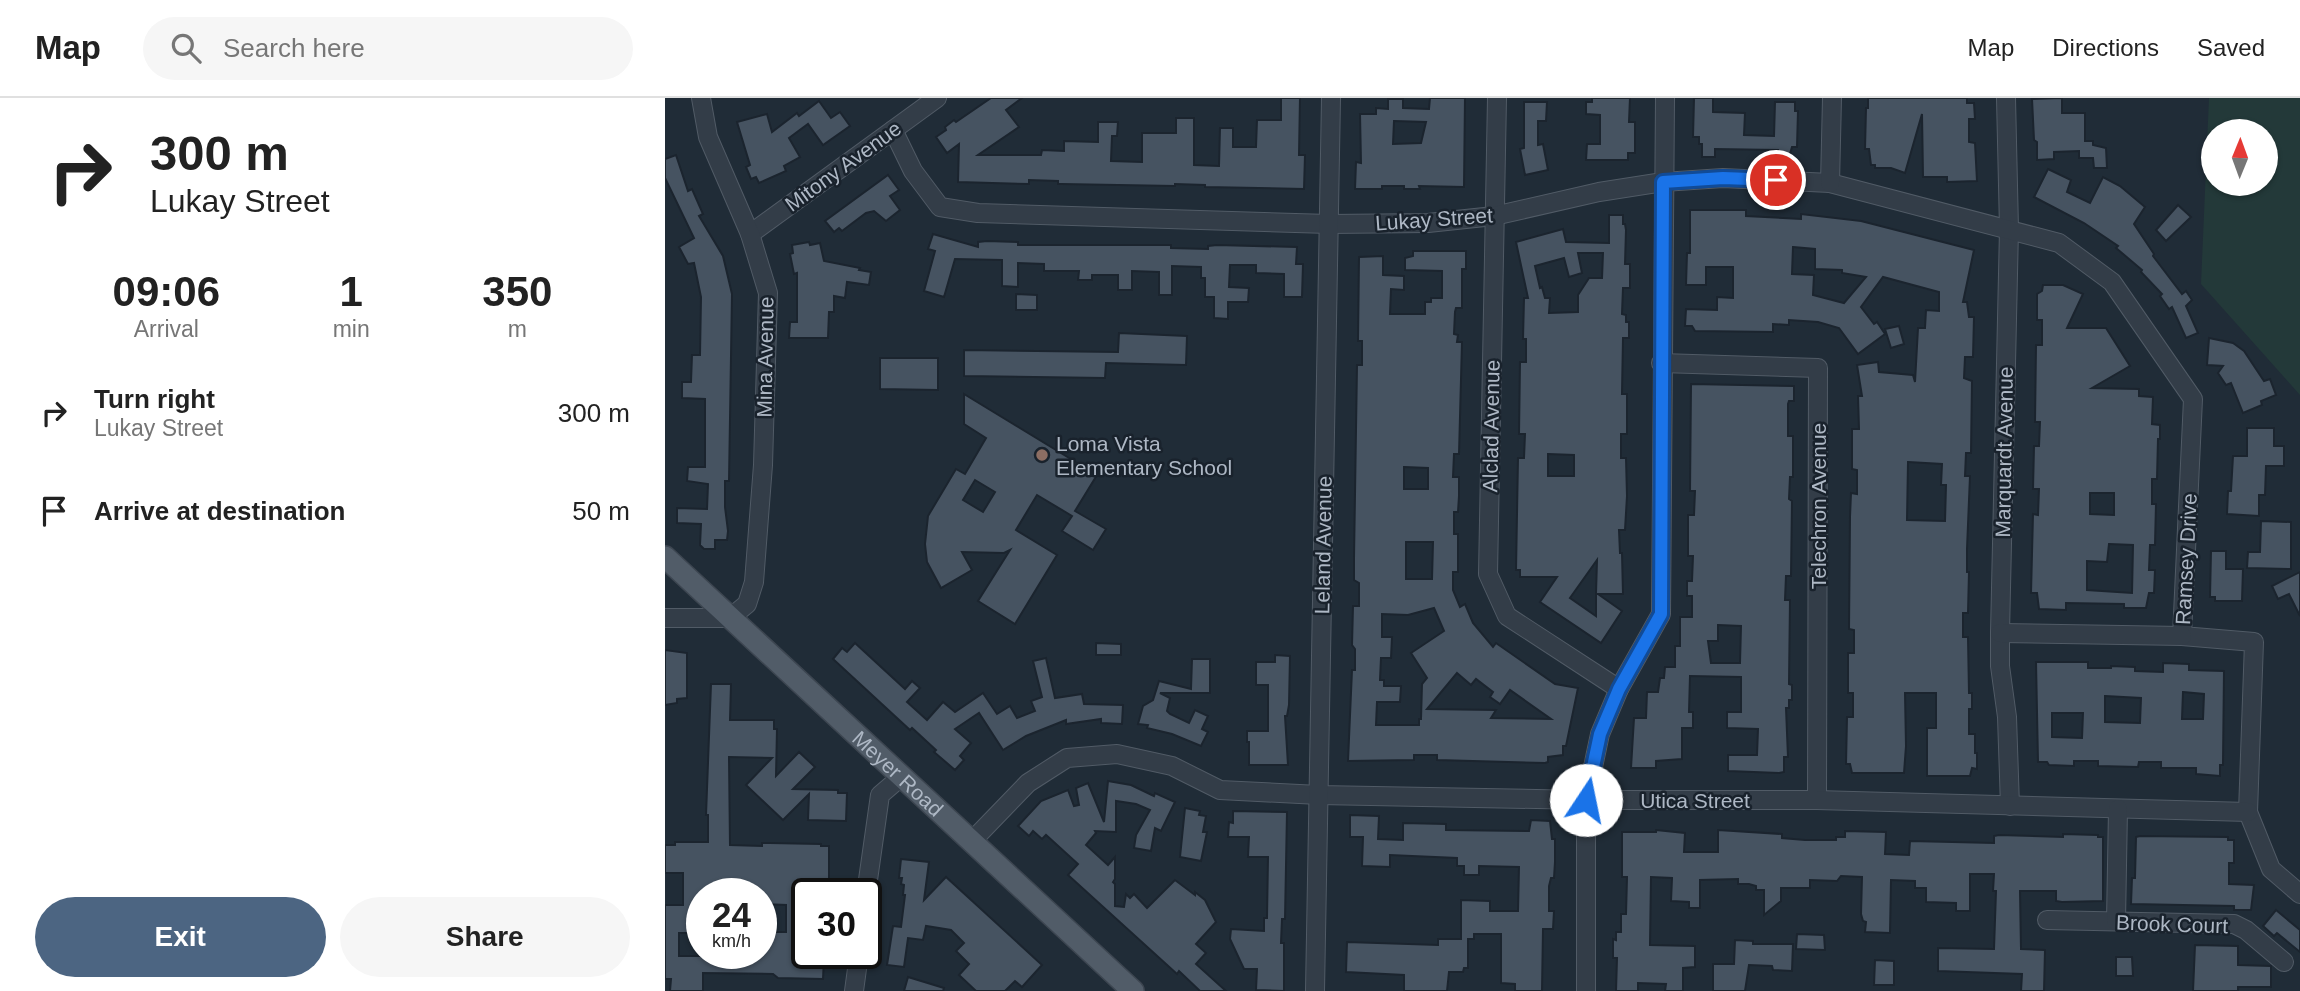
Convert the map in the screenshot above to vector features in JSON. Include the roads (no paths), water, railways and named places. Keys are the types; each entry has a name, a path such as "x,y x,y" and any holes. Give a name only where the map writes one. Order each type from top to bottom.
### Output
{"main road":[{"name":"Meyer Road","path":"665,557 1133,991"}],"street":[{"name":"Mina Avenue","path":"701,98 708,137 750,234 768,293 763,465 754,582 747,604 730,618"},
{"path":"908,119 909,98"},
{"name":"Mitony Avenue","path":"750,234 937,98"},
{"name":"Leland Avenue","path":"1315,991 1331,98"},
{"name":"Alclad Avenue","path":"1497,98 1488,574 1507,616 1619,689"},
{"path":"1586,991 1586,800 1600,734 1619,689 1661,614 1665,98"},
{"path":"1830,183 1832,98"},
{"name":"Marquardt Avenue","path":"2006,98 2009,229 2000,666 2007,717 2010,806"},
{"name":"Lukay Street","path":"893,130 913,171 940,207 978,213 1329,224 1428,223 1495,216 1599,192 1663,182 1723,178 1830,183 2009,229"},
{"name":"Ramsey Drive","path":"2009,229 2059,243 2112,282 2193,399 2182,636 2254,642 2248,812 2271,869 2300,894"},
{"name":"Telechron Avenue","path":"1661,363 1818,368 1817,800"},
{"path":"665,618 730,618"},
{"path":"2000,634 2182,636"},
{"name":"Utica Street","path":"971,842 1028,783 1067,758 1117,754 1172,766 1220,790 1319,795 1586,800 1817,800 2248,812"},
{"path":"868,878 880,795 901,777"},
{"path":"2116,922 2118,809"},
{"name":"Brook Court","path":"2047,920 2234,924 2246,930 2284,962"},
{"path":"854,991 857,969"}],"place":[{"name":"Loma Vista Elementary School","path":"1042,455"}]}
